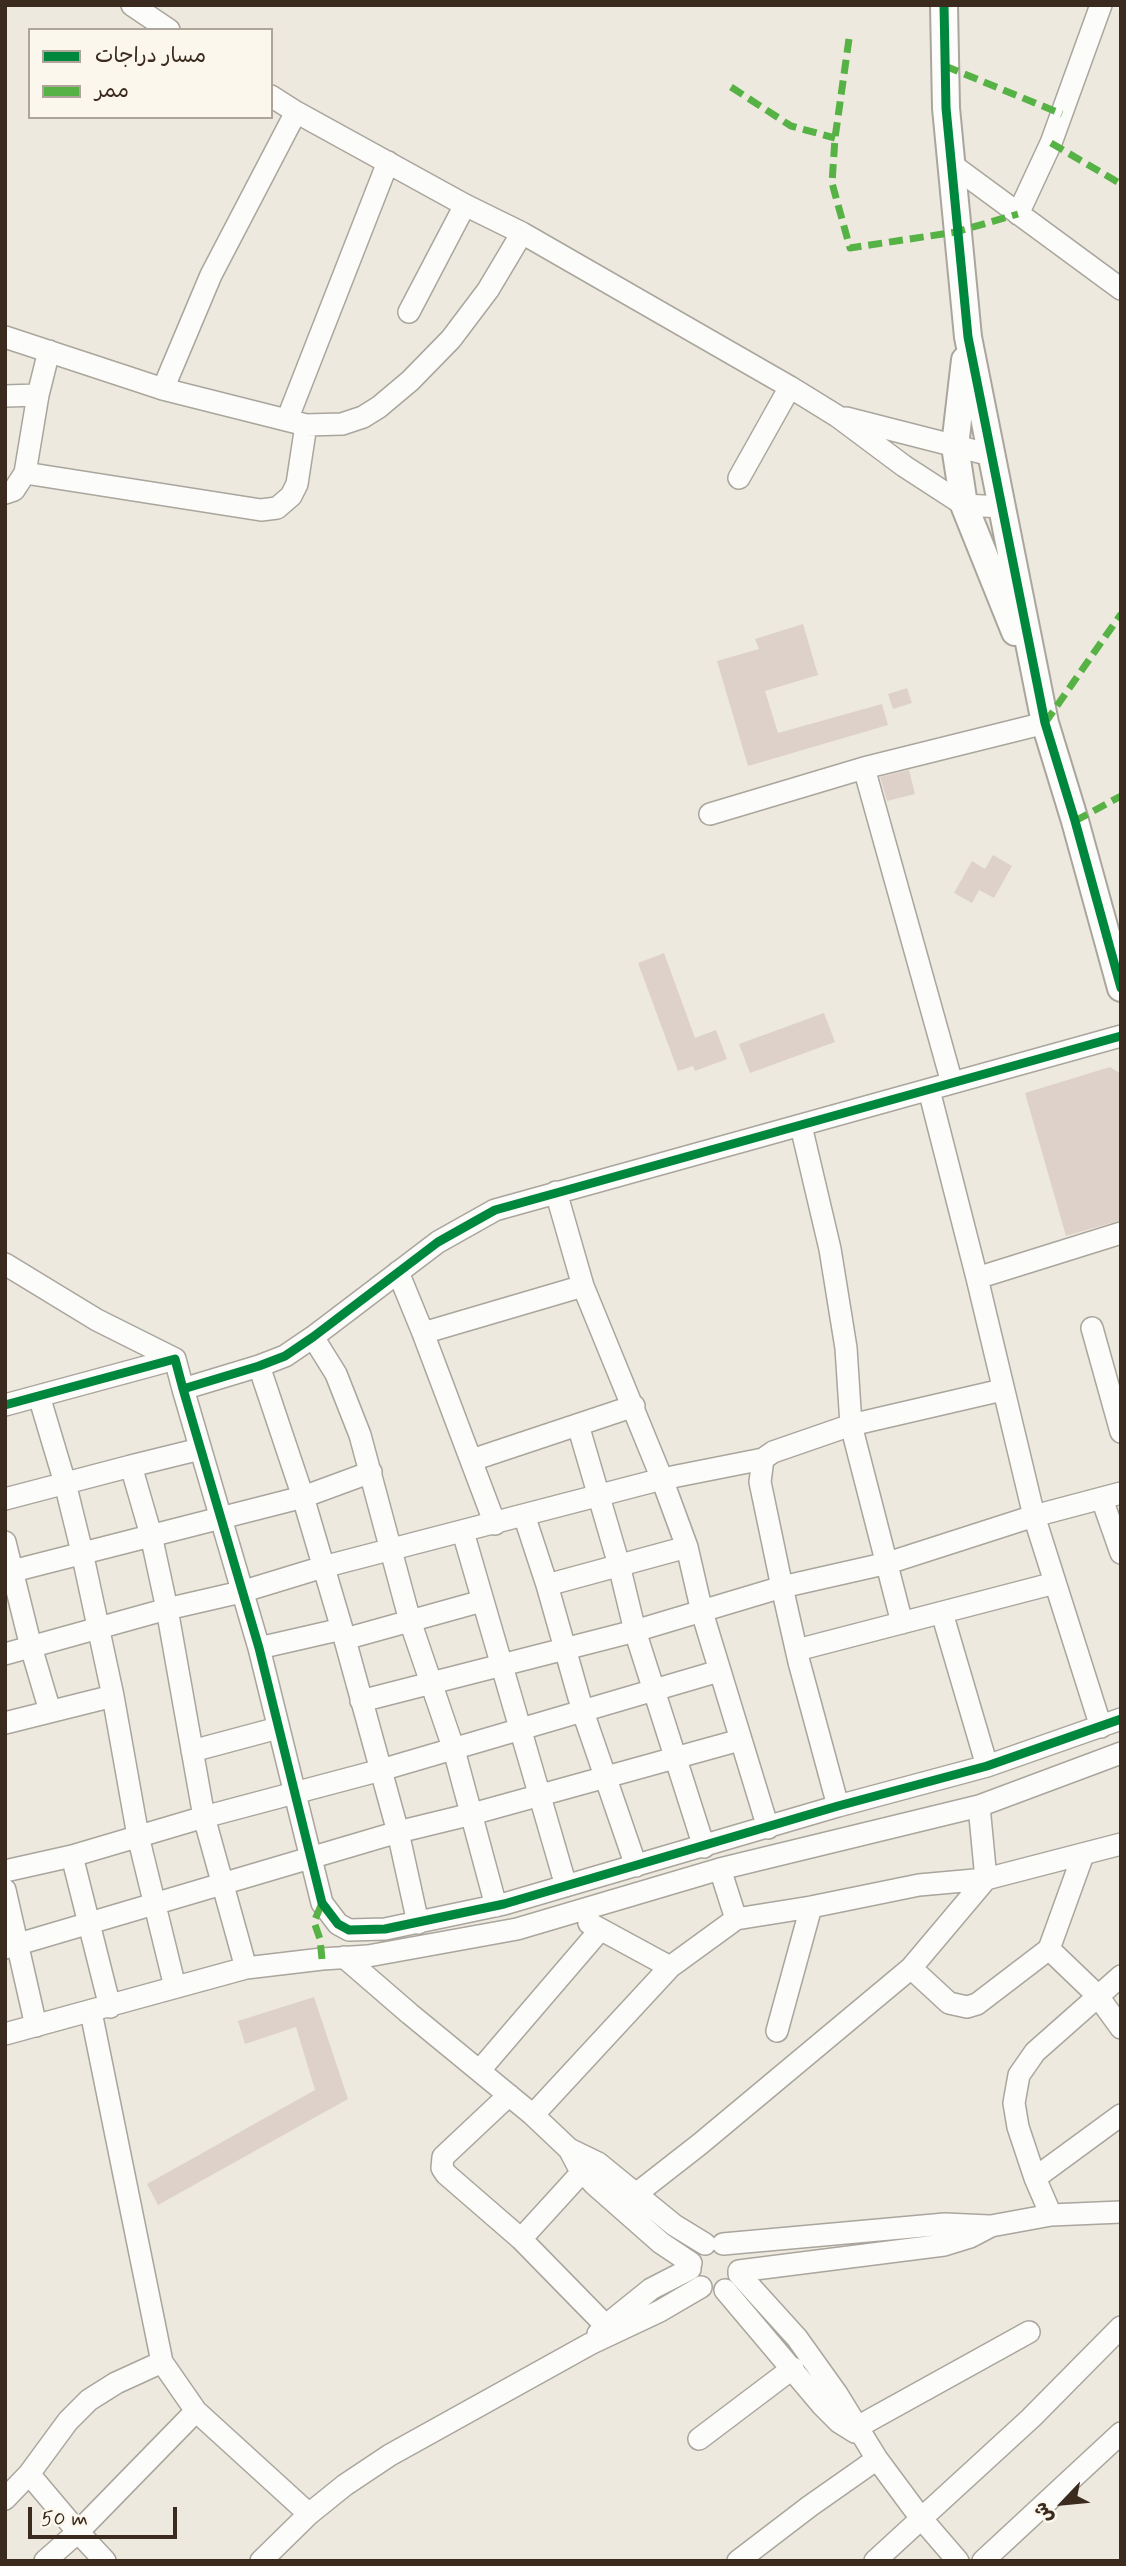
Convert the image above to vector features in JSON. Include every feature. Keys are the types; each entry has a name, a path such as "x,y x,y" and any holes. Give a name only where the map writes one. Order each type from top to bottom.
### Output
{"street":[{"path":"132,5 166,28"},
{"path":"944,5 946,108 968,337 1045,723 1121,988"},
{"path":"1017,214 1051,143 1101,5"},
{"path":"273,97 296,113 522,233 790,387 837,416 904,466 964,505 1002,507"},
{"path":"163,389 211,275 296,113"},
{"path":"25,473 261,510 276,508 291,496 297,484 297,423 388,162"},
{"path":"951,164 1119,285"},
{"path":"409,312 466,205"},
{"path":"5,337 163,389 297,423 342,424 363,418 410,382 467,320 522,233"},
{"path":"968,337 955,446 964,505 1041,695"},
{"path":"5,493 13,490 25,473 38,395 49,351"},
{"path":"739,478 790,387"},
{"path":"5,396 38,395"},
{"path":"837,416 991,455"},
{"path":"710,814 864,768 1045,723"},
{"path":"864,768 952,1083"},
{"path":"183,1389 285,1356 438,1242 495,1210 1121,1035"},
{"path":"929,1090 1034,1516 1101,1727"},
{"path":"801,1126 830,1250 846,1348 851,1425 902,1623"},
{"path":"556,1192 583,1286 634,1406 687,1547 719,1671 768,1828"},
{"path":"977,1278 1121,1233"},
{"path":"5,1264 97,1320 175,1359 259,1648 322,1903 338,1924 349,1930 365,1931 418,1923 496,1906 838,1806 987,1766 1121,1719"},
{"path":"398,1272 495,1524"},
{"path":"423,1334 583,1286"},
{"path":"1092,1328 1121,1432"},
{"path":"313,1337 336,1374 347,1399 371,1472 410,1621 454,1750 496,1906"},
{"path":"5,1405 175,1359"},
{"path":"259,1366 303,1497 343,1634 398,1832 418,1923"},
{"path":"5,1654 167,1609 241,1592 323,1567 662,1479 763,1459 773,1452 851,1425 1002,1390"},
{"path":"39,1396 82,1552 113,1696 138,1836 175,1987"},
{"path":"472,1460 634,1406"},
{"path":"578,1425 619,1565 635,1632 704,1847"},
{"path":"5,1499 200,1449"},
{"path":"763,1459 760,1482 782,1587 838,1806"},
{"path":"131,1466 151,1535 167,1609 204,1817 246,1968"},
{"path":"9,1572 303,1497 371,1472"},
{"path":"360,1700 635,1632 782,1587 888,1563 1034,1516 1112,1496 1121,1553"},
{"path":"524,1515 583,1712 636,1866"},
{"path":"463,1532 566,1885"},
{"path":"5,1542 9,1572 50,1711"},
{"path":"547,1585 687,1547"},
{"path":"797,1650 1055,1583"},
{"path":"259,1648 410,1621 482,1601"},
{"path":"942,1613 987,1766"},
{"path":"5,1871 72,1856 204,1817 454,1750 719,1671"},
{"path":"5,1723 113,1696"},
{"path":"192,1751 278,1728"},
{"path":"11,1947 398,1832 740,1740"},
{"path":"5,2034 101,2010 246,1968 368,1956 517,1928 720,1869 979,1806 1121,1753"},
{"path":"636,2194 911,1968 986,1879 979,1806"},
{"path":"533,2115 670,1967 736,1919 919,1885 986,1879 1121,1844"},
{"path":"911,1968 949,2003 967,2007 977,2004 1049,1949 1083,1855"},
{"path":"72,1856 89,1925 101,2010 162,2362 196,2411 309,2514"},
{"path":"720,1869 736,1919"},
{"path":"5,1890 11,1947 36,2026"},
{"path":"777,2031 811,1907"},
{"path":"574,1913 670,1967"},
{"path":"480,2070 600,1930"},
{"path":"1049,1949 1118,2019"},
{"path":"344,1957 533,2115 569,2149 582,2172 661,2243 691,2266"},
{"path":"1051,2215 1018,2127 1014,2102 1019,2075 1035,2052 1121,1976"},
{"path":"509,2095 443,2157 441,2162 446,2174 521,2239 610,2330"},
{"path":"1035,2178 1121,2115"},
{"path":"569,2149 598,2163 674,2225 733,2250 738,2260 734,2278 793,2368 822,2405 858,2432"},
{"path":"521,2239 582,2172"},
{"path":"991,2226 944,2245 734,2278 713,2291 701,2287 694,2279 691,2266 693,2255 714,2244 945,2224 991,2226 1051,2215 1121,2212"},
{"path":"610,2330 650,2289 691,2266"},
{"path":"734,2278 797,2337 877,2459 920,2517 958,2561"},
{"path":"261,2561 309,2514 345,2485 390,2455 590,2344 610,2330 701,2287"},
{"path":"874,2561 1031,2418 1121,2327"},
{"path":"858,2432 1028,2332"},
{"path":"5,2499 29,2474 68,2421 89,2400 117,2383 162,2362"},
{"path":"699,2439 793,2368"},
{"path":"45,2561 78,2532 196,2411"},
{"path":"983,2561 1121,2433"},
{"path":"738,2561 877,2459"},
{"path":"29,2474 105,2561"}],"building":[{"path":"803,624 818,675 765,691 778,733 882,704 888,725 748,766 717,661 759,649 755,639"},
{"path":"907,688 912,703 893,709 888,694"},
{"path":"909,770 915,794 887,801 880,777"},
{"path":"993,855 1012,866 994,898 979,890 972,903 954,893 972,861 985,869"},
{"path":"664,953 695,1038 716,1030 727,1059 695,1071 693,1066 678,1071 638,963"},
{"path":"824,1013 835,1042 750,1073 739,1044"},
{"path":"1110,1067 1121,1074 1121,1220 1066,1236 1025,1093"},
{"path":"314,1997 348,2099 158,2205 147,2184 315,2090 296,2027 245,2044 238,2021"}],"marked path":[{"path":"849,39 835,138 832,183 850,248 956,232 1018,214"},
{"path":"945,66 1062,114"},
{"path":"731,87 791,126 835,138"},
{"path":"1051,143 1121,184"},
{"path":"1045,723 1121,614"},
{"path":"1075,821 1121,796"},
{"path":"322,1903 314,1922 320,1939 322,1959"}],"cycle path":[{"path":"944,5 946,108 968,337 1045,723 1121,988"},
{"path":"5,1405 175,1359 183,1389 259,1366 285,1356 438,1242 495,1210 1121,1036"},
{"path":"183,1389 259,1648 322,1903 338,1924 349,1930 385,1929 504,1904 838,1806 987,1766 1121,1719"}]}
